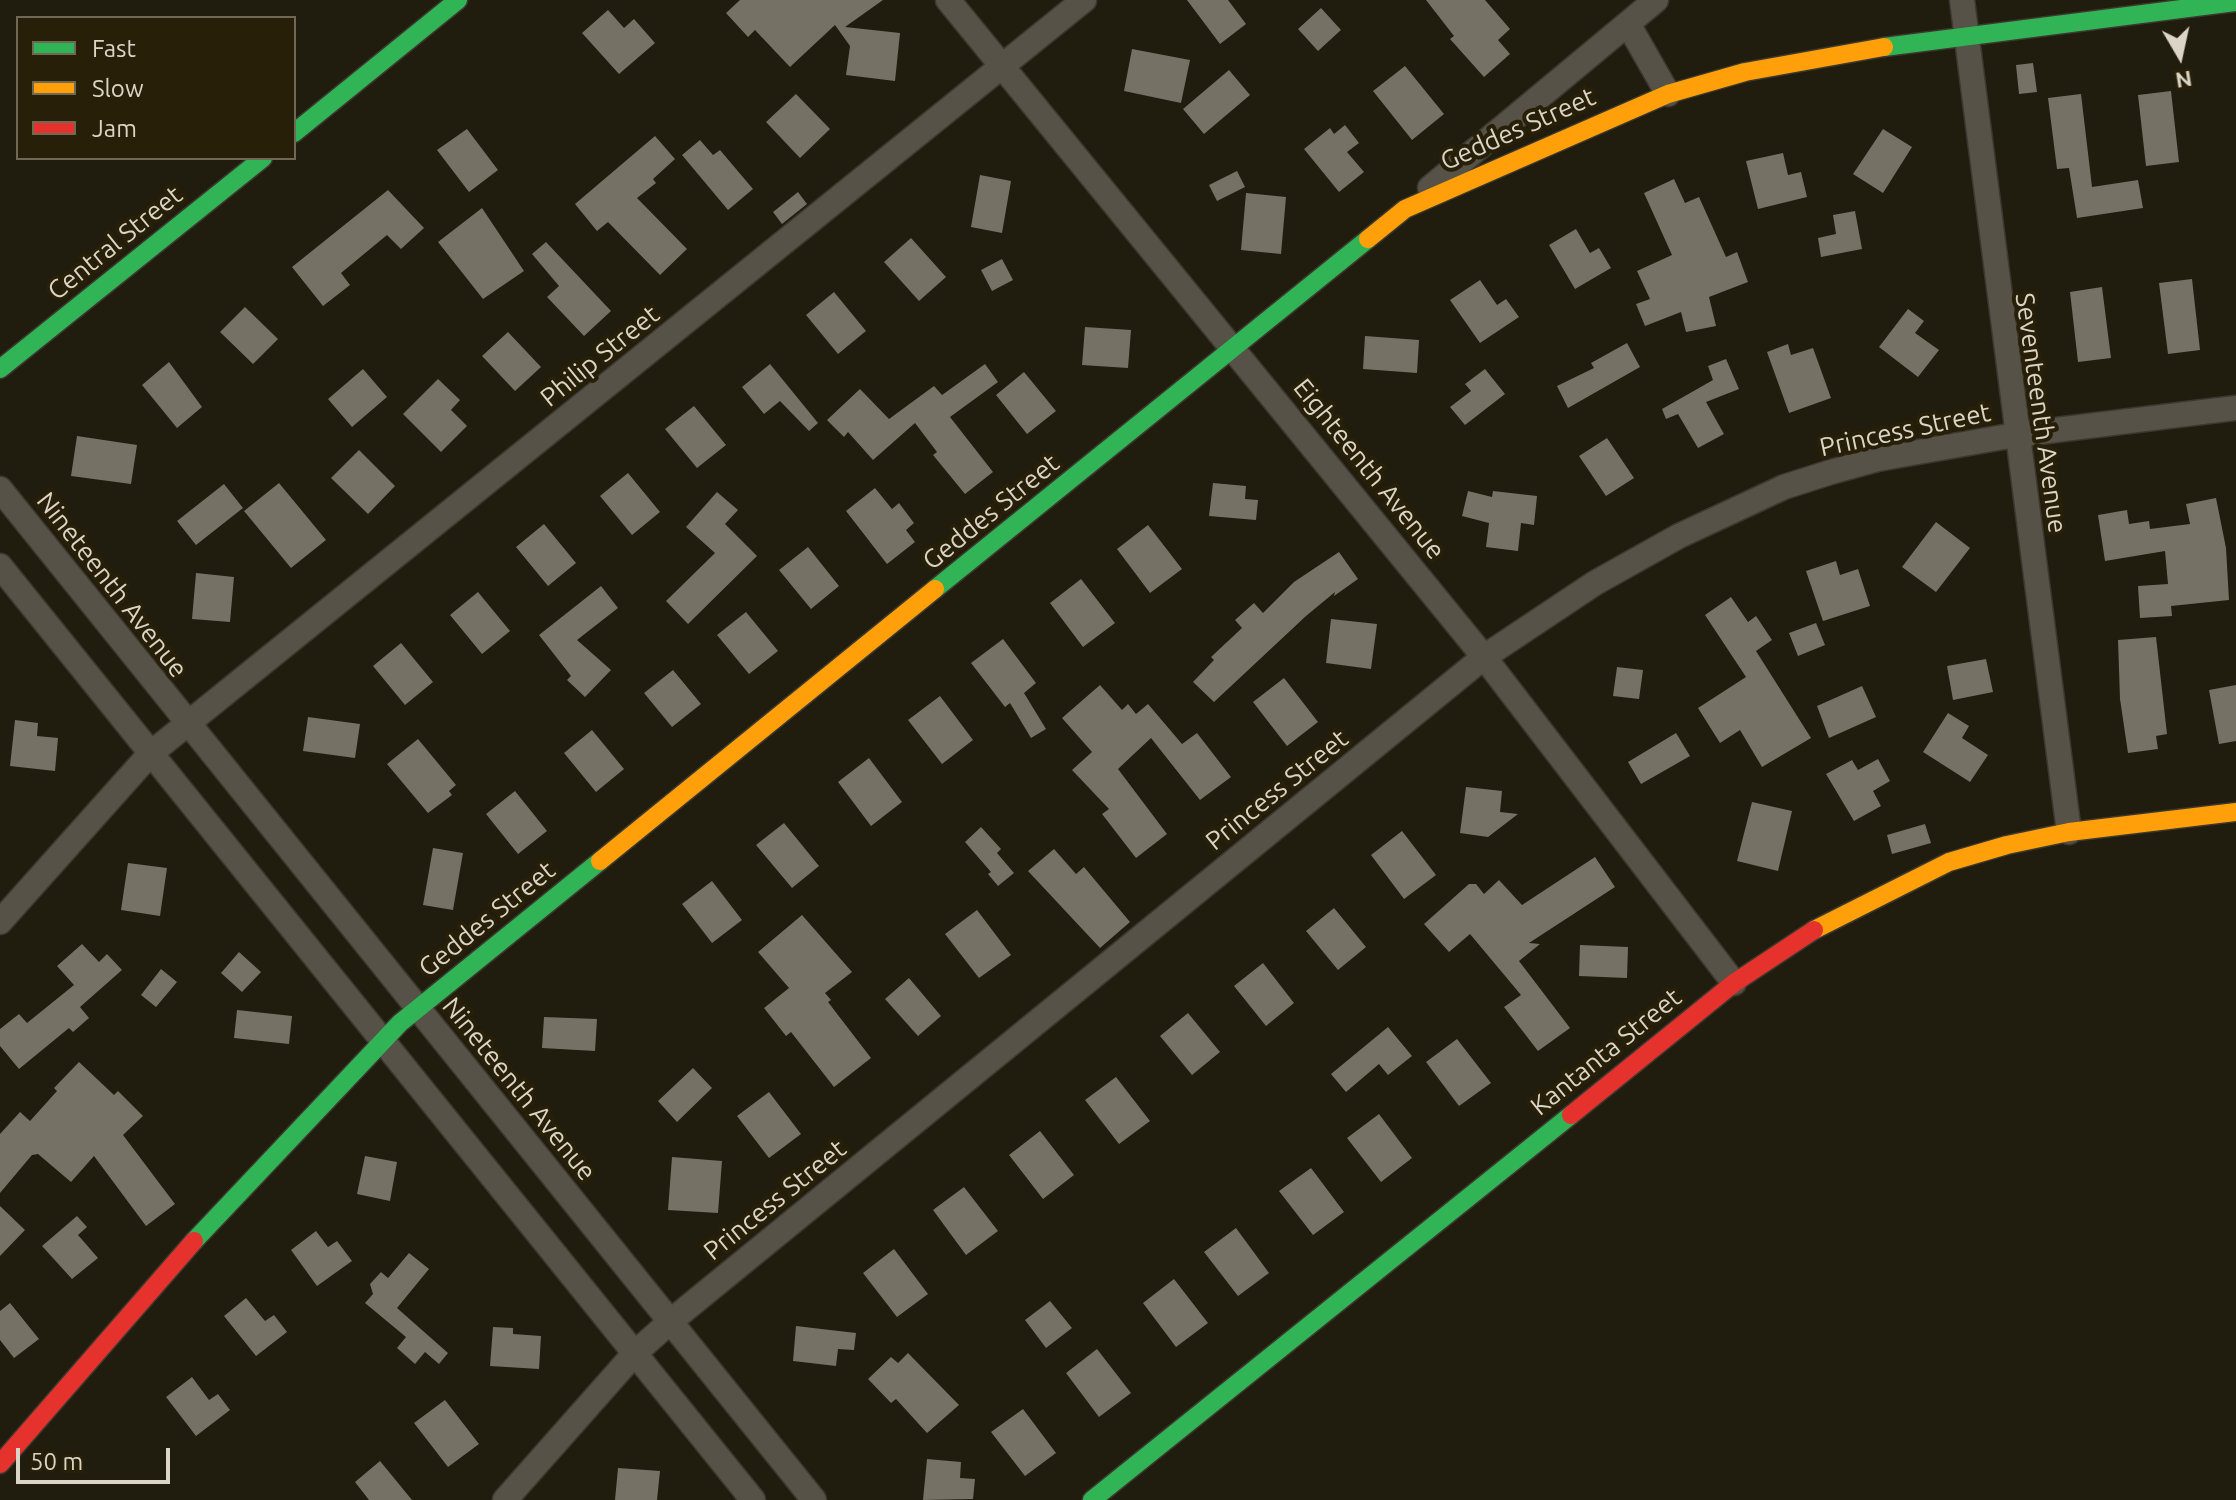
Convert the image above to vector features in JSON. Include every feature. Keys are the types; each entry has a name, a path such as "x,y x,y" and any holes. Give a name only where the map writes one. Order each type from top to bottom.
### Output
{"street":[{"path":"296,131 458,0"},
{"name":"Eighteenth Avenue","path":"948,0 1484,657 1734,983"},
{"name":"Philip Street","path":"0,922 150,754 1084,0"},
{"path":"1405,209 1656,0"},
{"name":"Seventeenth Avenue","path":"1962,0 2015,435 2069,832"},
{"name":"Geddes Street","path":"0,1464 250,1178 382,1039 1405,209 1597,122 1668,94 1798,61 1966,34 2236,2"},
{"path":"1628,24 1668,94"},
{"name":"Central Street","path":"0,369 261,160"},
{"name":"Princess Street","path":"505,1500 635,1353 671,1321 1484,657 1595,583 1679,536 1784,487 1878,459 2015,435 2236,408"},
{"name":"Nineteenth Avenue","path":"0,489 814,1500"},
{"path":"0,566 753,1500"},
{"name":"Kantanta Street","path":"1092,1500 1734,983 1830,919 1878,893 1949,862 2069,832 2236,812"}],"building":[{"path":"740,0 883,0 845,27 900,33 895,81 846,75 850,46 835,25 790,67 755,30 748,37 726,13"},
{"path":"1187,0 1228,0 1246,24 1220,44"},
{"path":"1426,0 1485,0 1510,29 1498,40 1510,54 1484,77 1450,39 1454,36"},
{"path":"1321,8 1341,30 1318,51 1298,29"},
{"path":"608,10 624,28 634,19 655,43 619,74 582,33"},
{"path":"1132,49 1190,60 1181,103 1124,91"},
{"path":"2033,63 2037,92 2019,94 2016,65"},
{"path":"1405,66 1444,114 1412,140 1373,91"},
{"path":"1229,70 1250,95 1204,134 1183,109"},
{"path":"2171,91 2179,162 2146,166 2138,95"},
{"path":"796,94 830,129 800,158 766,122"},
{"path":"2081,94 2092,187 2138,180 2143,208 2077,218 2069,168 2057,169 2048,98"},
{"path":"1345,125 1359,143 1347,152 1364,172 1339,192 1304,149 1330,128 1334,134"},
{"path":"467,129 498,170 469,192 437,150"},
{"path":"1883,129 1912,147 1883,193 1853,174"},
{"path":"655,136 675,159 653,179 656,183 637,198 687,249 660,275 608,222 597,231 575,204"},
{"path":"700,140 713,155 720,150 753,189 728,210 682,155"},
{"path":"1783,153 1788,175 1801,172 1807,197 1758,209 1746,161"},
{"path":"1237,171 1245,187 1217,201 1209,185"},
{"path":"980,175 1011,181 1002,233 971,227"},
{"path":"1674,179 1685,203 1699,197 1726,257 1737,252 1748,282 1709,297 1716,326 1686,332 1681,312 1645,326 1636,304 1650,299 1637,271 1672,255 1644,193"},
{"path":"388,190 424,228 401,249 387,235 341,273 350,285 323,306 292,267"},
{"path":"798,192 807,204 782,224 773,212"},
{"path":"1246,193 1286,197 1281,254 1241,250"},
{"path":"482,208 524,271 483,299 438,242"},
{"path":"1855,211 1862,249 1821,257 1818,238 1836,234 1833,215"},
{"path":"1576,229 1590,253 1599,248 1611,268 1575,289 1549,245"},
{"path":"911,238 946,277 919,301 884,262"},
{"path":"546,242 611,311 584,336 547,297 559,286 532,254"},
{"path":"1002,259 1013,280 992,291 981,270"},
{"path":"2192,279 2200,350 2168,354 2159,283"},
{"path":"1480,280 1497,305 1506,299 1519,317 1480,343 1450,300"},
{"path":"2102,287 2111,358 2078,362 2070,292"},
{"path":"834,292 866,331 838,354 806,315"},
{"path":"245,307 278,339 253,364 220,332"},
{"path":"1908,309 1924,321 1915,333 1939,350 1918,377 1879,347"},
{"path":"1085,327 1131,330 1128,368 1082,365"},
{"path":"508,332 541,367 515,391 482,356"},
{"path":"1365,336 1419,340 1417,373 1363,369"},
{"path":"1627,343 1640,367 1568,408 1557,386 1594,368 1591,363"},
{"path":"1788,344 1791,355 1813,348 1831,398 1789,413 1767,352"},
{"path":"1726,359 1739,389 1706,402 1724,434 1698,448 1678,414 1666,419 1662,409 1713,380 1708,366"},
{"path":"169,362 202,407 177,428 142,385"},
{"path":"770,364 818,423 809,431 780,401 764,414 742,387"},
{"path":"985,364 998,382 950,417 993,472 965,494 933,455 937,452 915,423 873,460 848,432 844,437 827,420 860,389 889,419 934,386 942,395"},
{"path":"363,369 387,397 352,427 328,399"},
{"path":"1485,369 1505,394 1465,425 1450,407 1471,391 1465,384"},
{"path":"1024,372 1056,411 1027,434 996,395"},
{"path":"438,379 460,400 451,410 467,426 441,452 403,414"},
{"path":"694,406 726,445 697,468 665,429"},
{"path":"77,436 137,445 131,484 71,476"},
{"path":"1607,438 1634,478 1606,496 1579,456"},
{"path":"359,450 395,486 368,514 331,478"},
{"path":"628,473 660,512 632,535 600,496"},
{"path":"279,483 326,540 291,568 244,511"},
{"path":"1213,483 1246,486 1245,499 1258,500 1256,520 1209,516"},
{"path":"224,484 243,508 196,545 177,521"},
{"path":"875,488 892,509 899,503 914,523 906,530 915,542 887,564 846,511"},
{"path":"1468,491 1492,497 1493,491 1537,496 1534,525 1521,523 1518,551 1486,547 1489,523 1462,516"},
{"path":"717,492 738,510 725,524 757,556 688,624 666,601 715,553 686,527"},
{"path":"2216,498 2226,548 2229,600 2171,606 2172,616 2140,618 2138,586 2168,584 2165,551 2105,561 2098,515 2127,510 2129,524 2149,521 2150,529 2190,524 2186,504"},
{"path":"1936,522 1970,548 1936,592 1902,567"},
{"path":"544,524 576,563 548,586 516,547"},
{"path":"1148,525 1182,569 1150,593 1117,549"},
{"path":"808,547 839,586 811,609 779,570"},
{"path":"1339,552 1358,579 1334,596 1335,592 1306,616 1214,702 1193,682 1214,660 1211,657 1242,628 1235,620 1254,603 1263,613 1294,582"},
{"path":"1836,561 1840,575 1858,569 1870,606 1823,621 1806,571"},
{"path":"196,573 234,577 230,622 192,619"},
{"path":"1081,579 1115,623 1083,647 1050,603"},
{"path":"601,586 618,608 577,640 611,670 585,697 567,680 571,676 539,635"},
{"path":"478,592 510,631 482,654 450,615"},
{"path":"1731,597 1748,622 1756,616 1772,640 1756,651 1811,738 1762,767 1740,730 1720,743 1698,708 1746,677 1705,615"},
{"path":"746,612 778,651 749,674 717,635"},
{"path":"1331,619 1377,624 1371,669 1326,663"},
{"path":"1816,623 1825,645 1798,656 1789,633"},
{"path":"2156,637 2167,734 2156,736 2158,749 2128,753 2120,699 2118,640"},
{"path":"1003,639 1036,683 1024,693 1046,729 1031,738 1010,703 1005,707 971,663"},
{"path":"401,643 433,682 405,705 373,666"},
{"path":"1986,659 1993,692 1953,700 1947,666"},
{"path":"1617,667 1643,670 1639,699 1613,696"},
{"path":"673,670 701,704 672,727 644,693"},
{"path":"1284,678 1318,722 1287,746 1253,702"},
{"path":"1100,685 1122,710 1128,704 1136,714 1148,704 1182,744 1197,733 1231,777 1200,800 1151,738 1118,769 1167,834 1136,858 1102,814 1109,809 1072,770 1092,752 1062,718"},
{"path":"2236,685 2236,741 2219,744 2209,690"},
{"path":"1862,686 1876,717 1829,738 1817,706"},
{"path":"940,696 973,740 942,764 908,720"},
{"path":"1948,713 1969,726 1962,738 1988,755 1970,782 1923,752"},
{"path":"308,717 360,724 355,758 303,751"},
{"path":"15,720 38,723 37,736 58,738 55,771 10,766"},
{"path":"592,730 624,769 596,792 564,753"},
{"path":"1676,733 1690,756 1641,784 1628,762"},
{"path":"418,739 456,785 449,791 452,795 428,813 387,764"},
{"path":"869,758 902,802 871,826 838,782"},
{"path":"1878,759 1890,781 1873,791 1881,806 1854,821 1826,774 1852,760 1858,770"},
{"path":"1466,787 1502,791 1500,812 1518,814 1488,837 1460,833"},
{"path":"515,791 547,831 518,854 486,814"},
{"path":"1752,802 1792,811 1778,871 1737,861"},
{"path":"784,823 819,866 792,888 756,845"},
{"path":"1925,824 1931,843 1892,854 1887,835"},
{"path":"981,827 1001,849 997,853 1014,873 998,886 988,874 991,872 965,842"},
{"path":"1402,831 1436,875 1404,899 1371,855"},
{"path":"433,848 463,853 453,910 423,905"},
{"path":"1054,849 1076,874 1084,867 1130,922 1100,948 1028,871"},
{"path":"1595,857 1615,887 1529,943 1540,944 1519,961 1570,1028 1538,1051 1504,1007 1521,995 1470,934 1449,952 1424,924 1469,884 1476,884 1484,894 1499,880 1522,905"},
{"path":"128,863 167,868 160,916 121,910"},
{"path":"712,881 742,920 712,943 682,904"},
{"path":"1334,908 1366,947 1338,970 1306,931"},
{"path":"977,910 1011,955 979,978 945,934"},
{"path":"802,915 852,972 825,993 831,1000 828,1002 871,1058 834,1087 791,1032 786,1036 764,1008 789,988 758,952"},
{"path":"82,944 99,962 107,954 122,970 80,1007 89,1018 73,1032 69,1028 19,1069 0,1046 0,1029 19,1014 27,1023 74,985 57,966"},
{"path":"1580,945 1628,947 1627,978 1579,976"},
{"path":"239,952 261,972 242,992 221,973"},
{"path":"1263,963 1294,1003 1266,1026 1234,986"},
{"path":"161,969 177,982 156,1007 141,995"},
{"path":"909,978 941,1016 918,1036 885,999"},
{"path":"237,1010 292,1016 289,1044 234,1038"},
{"path":"1188,1013 1220,1052 1192,1075 1160,1036"},
{"path":"544,1017 597,1019 595,1051 542,1048"},
{"path":"1388,1027 1412,1056 1388,1075 1379,1064 1346,1092 1331,1074"},
{"path":"1457,1039 1491,1083 1459,1106 1426,1062"},
{"path":"79,1062 114,1095 118,1091 143,1116 123,1135 175,1204 146,1226 94,1156 71,1182 38,1154 32,1155 0,1193 0,1134 20,1112 30,1121 57,1091 54,1088"},
{"path":"693,1068 712,1088 677,1122 658,1101"},
{"path":"1116,1077 1150,1121 1119,1144 1085,1100"},
{"path":"769,1092 801,1134 769,1158 737,1116"},
{"path":"1379,1114 1412,1158 1381,1182 1347,1138"},
{"path":"1040,1131 1074,1175 1043,1199 1009,1155"},
{"path":"365,1156 397,1162 390,1201 357,1194"},
{"path":"672,1157 722,1161 718,1213 668,1210"},
{"path":"1311,1168 1344,1212 1313,1235 1279,1191"},
{"path":"964,1187 998,1231 966,1255 933,1210"},
{"path":"0,1206 25,1230 0,1256"},
{"path":"77,1216 87,1227 78,1235 98,1258 72,1279 42,1246"},
{"path":"1236,1228 1269,1273 1238,1296 1204,1252"},
{"path":"316,1231 328,1247 337,1241 352,1261 317,1286 291,1250"},
{"path":"894,1249 928,1294 897,1317 863,1273"},
{"path":"409,1253 429,1269 397,1308 448,1353 439,1364 425,1352 415,1364 397,1348 406,1337 365,1303 373,1294 370,1284 381,1272 388,1278"},
{"path":"1174,1279 1208,1323 1176,1347 1143,1303"},
{"path":"246,1298 265,1321 274,1315 287,1332 256,1356 224,1316"},
{"path":"1050,1301 1072,1328 1046,1348 1025,1320"},
{"path":"10,1303 39,1339 14,1358 0,1340 0,1311"},
{"path":"796,1326 856,1333 854,1350 838,1349 836,1366 793,1361"},
{"path":"493,1327 513,1328 513,1334 541,1336 539,1369 490,1366"},
{"path":"1097,1349 1131,1393 1099,1417 1066,1373"},
{"path":"908,1353 959,1405 927,1433 896,1399 891,1403 868,1379 891,1357 898,1363"},
{"path":"192,1377 209,1400 218,1394 230,1410 196,1436 166,1397"},
{"path":"445,1400 479,1444 448,1467 414,1423"},
{"path":"1023,1409 1056,1453 1025,1476 991,1432"},
{"path":"927,1459 961,1462 960,1478 975,1479 973,1499 923,1500"},
{"path":"380,1461 412,1500 369,1500 355,1482"},
{"path":"618,1468 660,1471 657,1500 615,1500"}],"traffic: fast":[{"path":"296,131 458,0"},
{"path":"1884,47 2236,2"},
{"path":"0,369 261,160"},
{"path":"935,589 1368,239"},
{"path":"194,1241 400,1023 600,861"},
{"path":"1092,1500 1571,1115"}],"traffic: slow":[{"path":"1368,239 1405,209 1668,94 1745,72 1884,47"},
{"path":"600,861 935,589"},
{"path":"1814,930 1949,862 2007,845 2069,832 2236,812"}],"traffic: jam":[{"path":"1571,1115 1734,983 1814,930"},
{"path":"0,1464 194,1241"}]}
